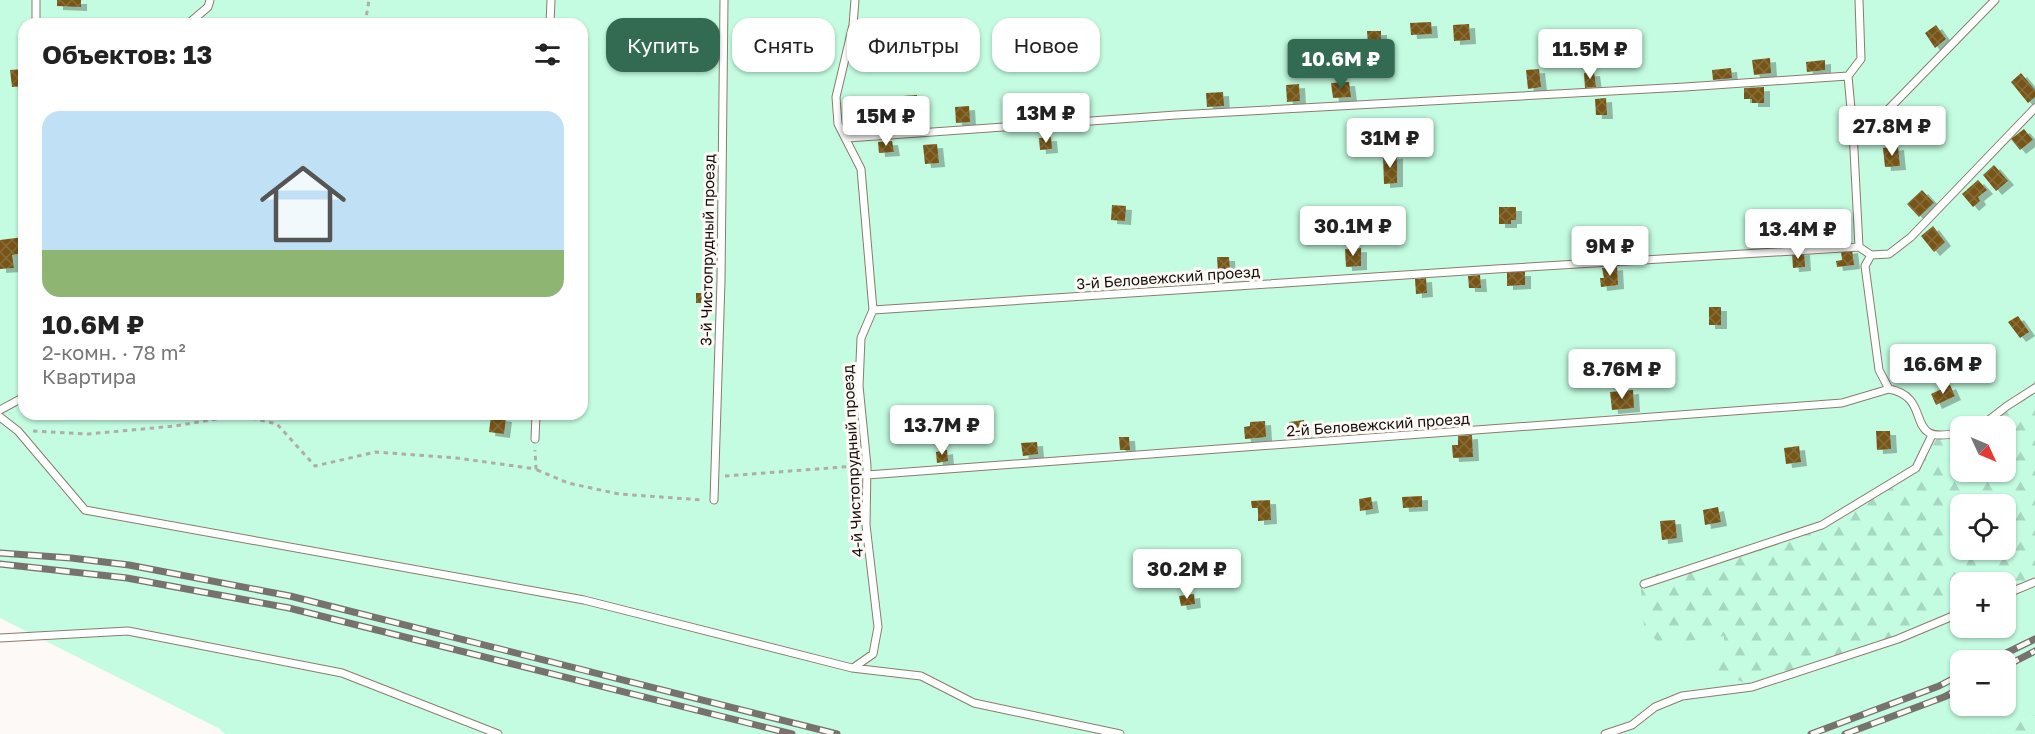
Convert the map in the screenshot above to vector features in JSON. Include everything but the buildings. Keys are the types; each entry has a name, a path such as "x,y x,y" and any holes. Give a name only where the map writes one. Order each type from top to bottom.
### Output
{"lane":[{"path":"36,0 36,18"},
{"path":"195,18 208,7 210,0"},
{"path":"550,18 551,0"},
{"name":"3-й Чистопрудный проезд","path":"714,500 721,280 724,0"},
{"name":"4-й Чистопрудный проезд","path":"852,668 873,654 878,627 866,525 867,466 860,374 861,338 873,310 861,169 838,124 836,97 853,25 855,0"},
{"path":"1860,0 1861,59 1848,76 1859,248 1870,255 1889,254 1911,237 2035,108"},
{"path":"1853,131 1878,120 1995,0"},
{"path":"847,138 1176,115 1848,76"},
{"name":"3-й Беловежский проезд","path":"873,310 1485,269 1859,248"},
{"path":"1870,255 1865,266 1879,370 1889,389 1900,391 1913,402 1923,428 1932,435 1950,434"},
{"path":"1995,416 2035,388"},
{"name":"2-й Беловежский проезд","path":"867,476 1842,403 1889,389"},
{"path":"0,410 18,400"},
{"path":"0,417 18,430 85,510 584,600 852,668 921,676 974,703 1120,734"},
{"path":"535,439 536,420"},
{"path":"1644,584 1822,525 1916,468 1932,435"},
{"path":"2016,590 2035,582"},
{"path":"1605,734 1632,725 1655,707 1682,696 1752,687 1898,639 1950,617"},
{"path":"0,638 128,631 342,673 498,734"}],"path":[{"path":"366,18 369,0"},
{"path":"18,430 88,434 175,426 208,420"},
{"path":"259,420 278,424 315,466 376,452 457,458 536,469 568,483 619,494 714,500"},
{"path":"535,439 536,469"},
{"path":"714,476 867,466"}],"green space":[{"path":"0,0 2035,0 2035,381 1991,416 1950,416 1950,431 1925,438 1913,465 1820,523 1641,579 1724,636 1724,652 1750,684 1897,635 1950,612 1950,638 2016,638 2016,585 2035,576 2035,715 1987,734 225,734 220,729 0,618"},
{"path":"2035,381 2035,576 2016,585 2016,572 1950,572 1950,612 1897,635 1750,684 1710,672 1724,652 1724,636 1660,645 1644,626 1640,579 1820,523 1913,465 1925,438 1950,431 1950,482 2016,482 2016,416 1990,416"},
{"path":"2035,715 2035,734 1987,734"}],"railway":[{"path":"0,553 129,565 290,596 837,734"},
{"path":"0,564 127,578 289,608 792,734"},
{"path":"2012,650 2035,639"},
{"path":"2016,661 2035,651"},
{"path":"1811,734 1950,680"},
{"path":"1845,734 1950,694"}]}
